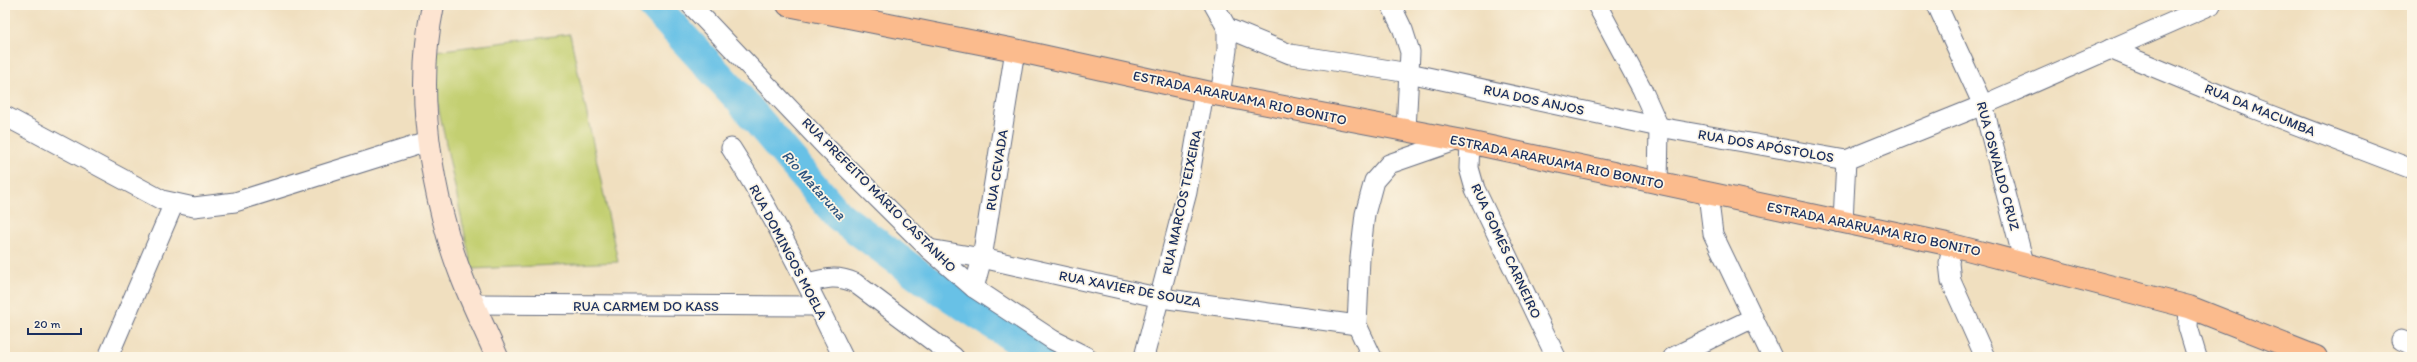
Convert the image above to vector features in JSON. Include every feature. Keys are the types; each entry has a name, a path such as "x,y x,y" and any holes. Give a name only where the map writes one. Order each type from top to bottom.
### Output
{"main road":[{"name":"ESTRADA ARARUAMA RIO BONITO","path":"788,5 1015,50 1212,93 1464,141 1658,184 1843,221 1952,245 2189,307 2316,357"}],"street":[{"path":"433,5 428,26 426,80 427,142 448,237 474,304 497,357"},
{"name":"RUA PREFEITO MÁRIO CASTANHO","path":"691,5 826,147 929,249 974,288 1053,340 1087,357"},
{"path":"1214,5 1227,28"},
{"path":"1391,5 1403,30 1410,52 1406,130"},
{"path":"1597,5 1642,89 1659,127 1658,184"},
{"name":"RUA OSWALDO CRUZ","path":"1937,5 1983,105 2024,263"},
{"name":"RUA DOS APÓSTOLOS","path":"1659,127 1846,160 1983,105 2110,49 2182,11 2211,5"},
{"name":"RUA DOS ANJOS","path":"1227,28 1290,54 1409,73 1659,127"},
{"name":"RUA MARCOS TEIXEIRA","path":"1144,357 1161,298 1212,93 1227,50 1227,28"},
{"name":"RUA DA MACUMBA","path":"2110,49 2252,108 2412,169"},
{"name":"RUA CEVADA","path":"974,288 982,258 1015,50"},
{"path":"5,116 162,200 194,207 235,202 427,142"},
{"path":"1372,357 1357,325 1360,258 1365,214 1374,181 1389,164 1414,154 1464,141"},
{"name":"RUA GOMES CARNEIRO","path":"1464,141 1475,189 1556,357"},
{"name":"RUA DOMINGOS MOELA","path":"730,148 761,196 808,283 843,357"},
{"path":"1843,221 1846,160"},
{"path":"1708,194 1712,234 1772,357"},
{"path":"108,357 174,203"},
{"path":"1952,245 1949,263 1951,281 1985,357"},
{"name":"RUA XAVIER DE SOUZA","path":"929,249 982,258 1161,298 1357,325"},
{"path":"808,283 829,277 841,277 855,283 954,357"},
{"name":"RUA CARMEM DO KASS","path":"474,304 818,306"},
{"path":"2189,307 2188,327 2197,357"},
{"path":"1673,357 1753,318"}],"green space":[{"path":"570,34 618,262 472,269 427,52"}],"waterway":[{"name":"Rio Mataruna","path":"653,5 737,96 838,215 923,278 1045,357"}]}
